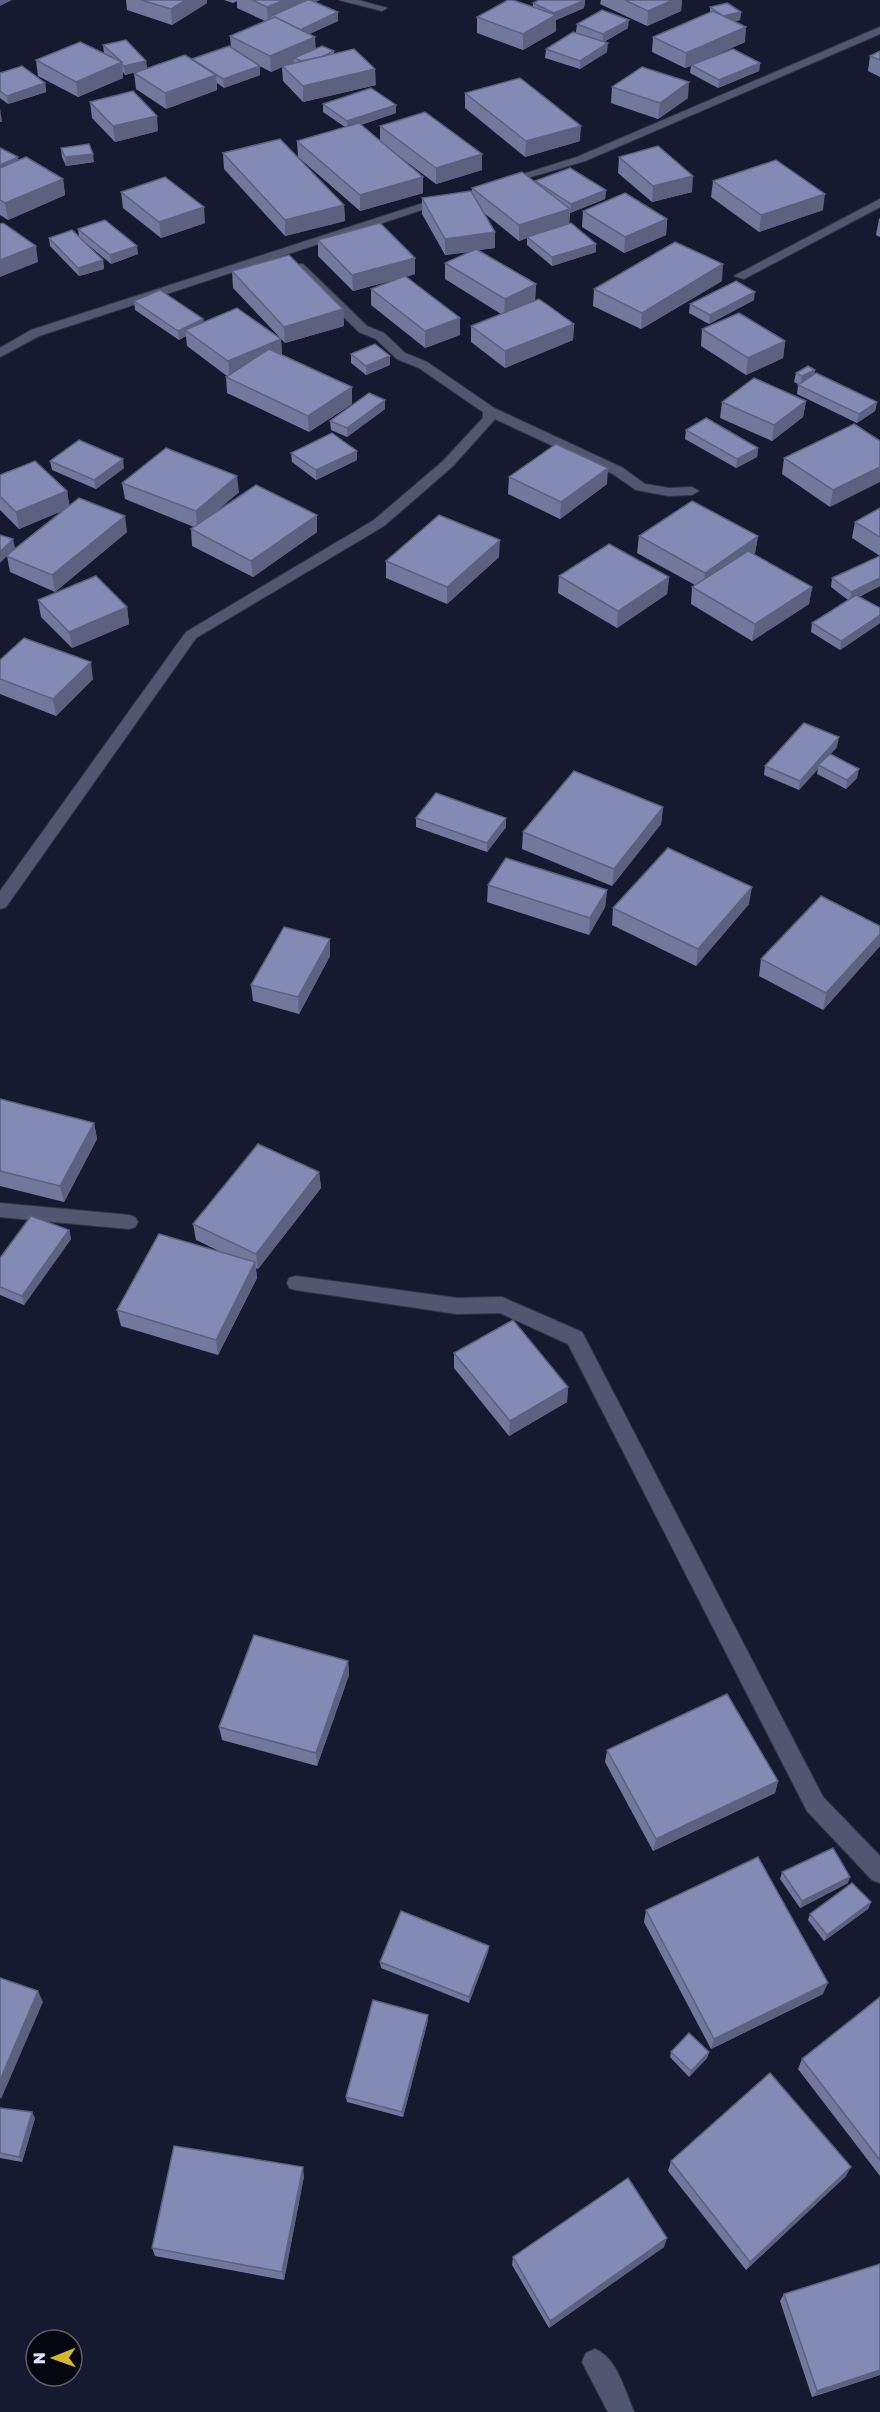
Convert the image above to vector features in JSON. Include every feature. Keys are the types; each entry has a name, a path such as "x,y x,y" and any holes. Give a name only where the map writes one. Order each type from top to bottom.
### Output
{"street":[{"path":"344,0 382,8"},
{"path":"493,185 581,159 880,30"},
{"path":"0,353 35,333 460,195"},
{"path":"740,276 880,202"},
{"path":"282,251 363,329 380,336 401,356 423,365 489,411 618,471 641,487 669,492 692,490"},
{"path":"0,903 192,635 379,523 396,503 433,477 461,451 489,419 489,411"},
{"path":"0,1210 129,1222"},
{"path":"296,1283 457,1306 502,1305 575,1338 815,1804 880,1872"},
{"path":"595,2362 610,2385 621,2412"}],"building":[{"path":"141,0 186,0 171,9"},
{"path":"252,0 284,0 267,7"},
{"path":"307,0 338,12 300,30 275,17 272,19 269,17"},
{"path":"508,0 556,15 523,34 477,17"},
{"path":"539,0 585,0 554,13 533,3"},
{"path":"625,0 673,0 648,11"},
{"path":"727,3 741,12 723,16 710,7"},
{"path":"602,10 629,20 603,34 577,24"},
{"path":"713,11 746,27 686,53 653,37"},
{"path":"275,17 315,37 270,56 230,36"},
{"path":"573,32 608,43 580,61 546,49"},
{"path":"126,40 146,61 124,66 103,45"},
{"path":"80,42 122,62 76,82 36,60"},
{"path":"229,46 260,66 223,79 192,59"},
{"path":"322,46 334,51 321,57 301,61 294,58"},
{"path":"354,49 375,69 303,86 282,66"},
{"path":"733,49 760,63 719,80 691,65"},
{"path":"880,51 880,60 870,56"},
{"path":"185,55 216,75 165,93 134,73"},
{"path":"22,66 45,83 7,96 0,91 0,73"},
{"path":"642,67 689,82 660,103 612,87"},
{"path":"520,78 581,126 526,141 465,93"},
{"path":"371,88 396,105 347,121 323,104"},
{"path":"133,91 157,116 113,126 90,102"},
{"path":"425,112 482,154 436,168 380,126"},
{"path":"359,123 423,177 360,195 297,141"},
{"path":"280,139 344,205 285,220 223,153"},
{"path":"89,144 93,154 65,157 61,148"},
{"path":"658,146 693,176 653,186 619,157"},
{"path":"0,148 18,157 0,165"},
{"path":"26,157 63,179 5,203 0,200 0,168"},
{"path":"776,160 825,194 761,215 713,181"},
{"path":"570,168 606,190 571,204 535,181"},
{"path":"522,172 570,209 519,225 472,188"},
{"path":"165,177 204,207 159,222 121,192"},
{"path":"471,191 495,232 445,239 422,198"},
{"path":"625,193 667,219 625,237 583,211"},
{"path":"105,220 137,246 110,255 78,229"},
{"path":"3,223 36,246 0,260 0,224"},
{"path":"380,223 415,258 352,275 318,240"},
{"path":"571,223 596,244 552,257 527,237"},
{"path":"72,230 103,260 78,268 49,238"},
{"path":"675,242 723,264 642,313 594,289"},
{"path":"476,249 536,284 505,299 445,263"},
{"path":"289,255 343,309 284,327 232,271"},
{"path":"405,276 460,318 425,331 371,289"},
{"path":"736,281 755,292 710,315 690,304"},
{"path":"160,290 203,319 178,331 134,301"},
{"path":"539,299 574,324 505,351 471,326"},
{"path":"237,308 281,339 228,361 185,330"},
{"path":"739,313 785,341 748,358 702,329"},
{"path":"375,344 390,356 366,366 351,354"},
{"path":"269,349 352,387 308,416 226,377"},
{"path":"808,366 815,370 802,376 796,373"},
{"path":"816,373 877,402 859,414 798,385"},
{"path":"754,378 806,401 774,425 722,402"},
{"path":"369,393 385,400 347,428 330,421"},
{"path":"706,418 758,448 737,459 686,430"},
{"path":"854,424 880,441 880,467 833,490 784,458"},
{"path":"332,433 357,451 316,470 291,453"},
{"path":"79,440 123,459 94,480 50,461"},
{"path":"556,444 608,468 561,502 509,477"},
{"path":"166,448 237,476 196,511 122,483"},
{"path":"35,461 67,491 16,512 0,496 0,475"},
{"path":"256,485 317,515 251,561 191,529"},
{"path":"79,498 125,516 52,575 6,556"},
{"path":"692,501 758,536 705,573 639,536"},
{"path":"880,508 880,537 855,522"},
{"path":"439,515 500,540 447,587 386,561"},
{"path":"0,535 13,539 0,552"},
{"path":"609,544 669,577 618,611 559,576"},
{"path":"748,551 812,587 755,624 692,587"},
{"path":"880,556 880,578 851,592 832,578"},
{"path":"96,576 127,607 69,632 38,600"},
{"path":"856,595 880,608 880,615 841,641 812,623"},
{"path":"24,638 91,662 53,699 0,679 0,660"},
{"path":"804,723 839,737 800,781 765,766"},
{"path":"830,754 859,769 847,780 818,765"},
{"path":"574,771 663,807 614,869 523,832"},
{"path":"436,793 506,818 487,843 416,818"},
{"path":"668,848 752,887 698,949 613,908"},
{"path":"506,858 607,890 590,918 488,885"},
{"path":"821,896 880,926 880,934 826,993 761,959"},
{"path":"284,927 330,939 298,997 251,985"},
{"path":"0,1099 94,1123 60,1186 0,1171"},
{"path":"258,1144 319,1172 256,1254 193,1224"},
{"path":"31,1216 69,1230 22,1296 0,1287 0,1258"},
{"path":"159,1234 255,1262 216,1340 117,1310"},
{"path":"513,1320 568,1387 510,1421 454,1353"},
{"path":"254,1635 348,1661 316,1753 219,1727"},
{"path":"727,1694 778,1781 656,1839 607,1750"},
{"path":"833,1848 850,1877 802,1901 782,1872"},
{"path":"758,1857 828,1983 714,2039 646,1910"},
{"path":"852,1883 871,1902 827,1935 810,1914"},
{"path":"401,1911 489,1946 469,1997 380,1962"},
{"path":"0,1978 38,1991 0,2080"},
{"path":"880,1997 880,2160 802,2059"},
{"path":"373,2000 428,2015 402,2112 346,2097"},
{"path":"689,2033 709,2052 691,2071 671,2052"},
{"path":"770,2073 851,2167 750,2262 671,2161"},
{"path":"0,2108 32,2112 19,2157 0,2153"},
{"path":"174,2146 303,2167 282,2272 152,2248"},
{"path":"628,2178 667,2238 550,2321 513,2257"},
{"path":"880,2264 880,2370 817,2391 784,2294"}]}
